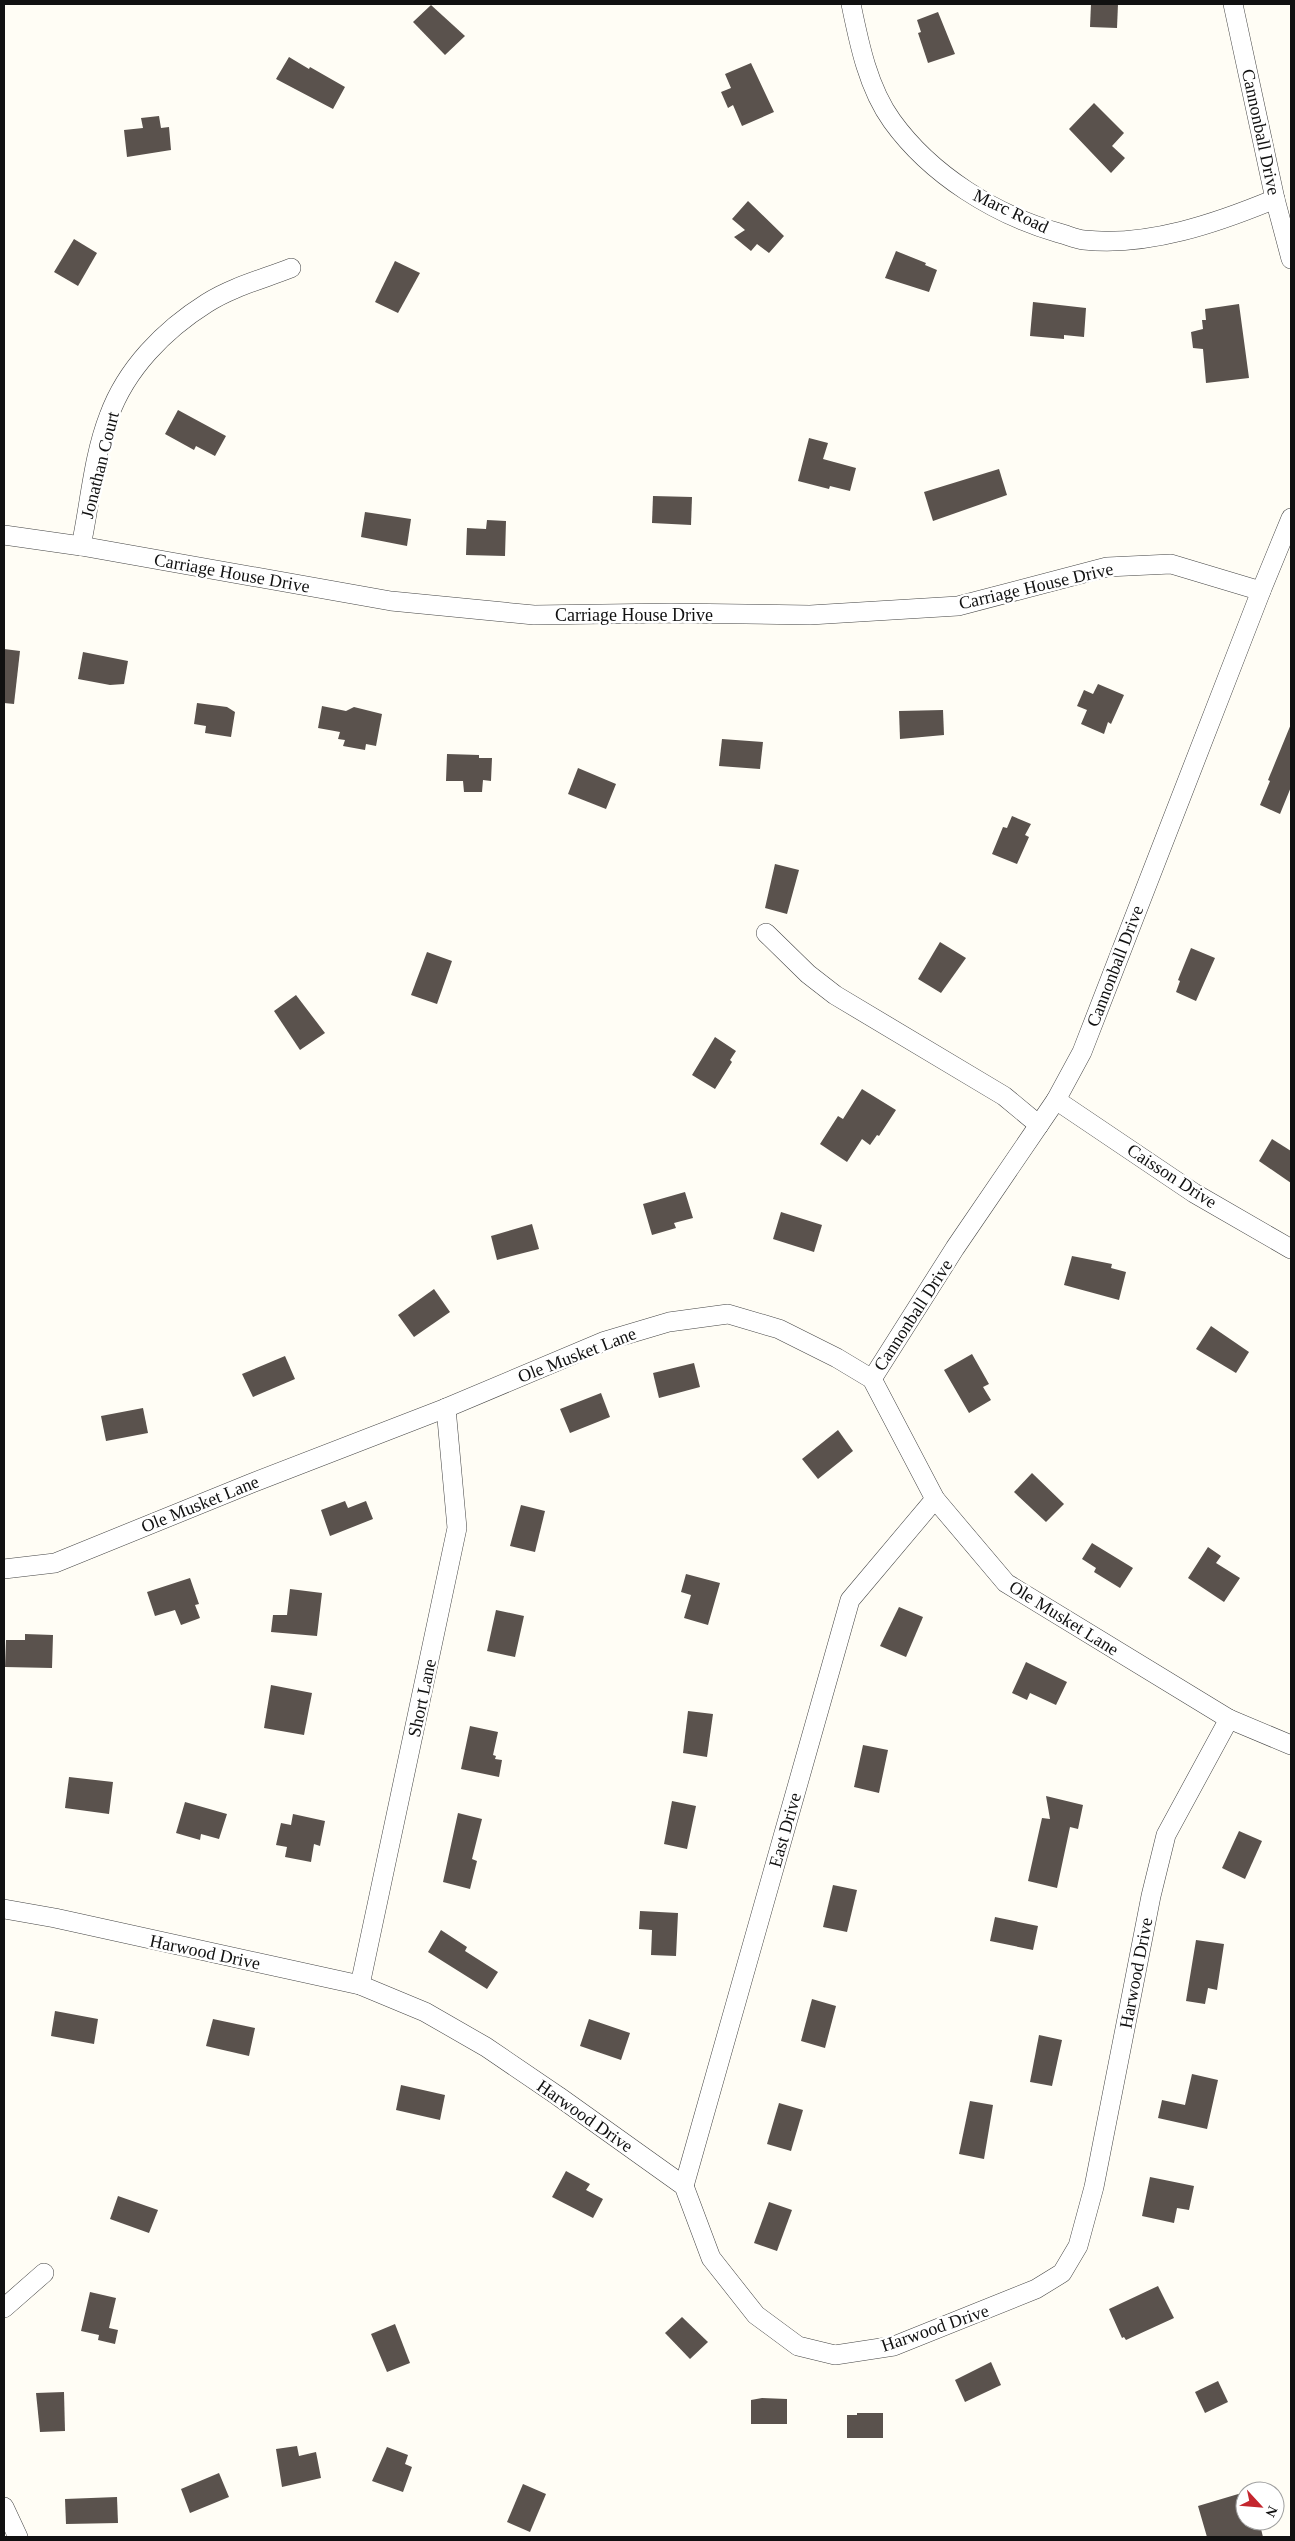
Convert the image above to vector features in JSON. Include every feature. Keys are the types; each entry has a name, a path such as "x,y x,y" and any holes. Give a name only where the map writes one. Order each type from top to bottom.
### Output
{"street":[{"name":"Marc Road","path":"851,4 870,80 891,120 920,153 967,191 1000,210 1037,226 1083,240 1120,240 1157,236 1232,217 1275,199"},
{"name":"Cannonball Drive","path":"1233,4 1275,199 1291,259"},
{"name":"Jonathan Court","path":"81,546 109,416 132,371 145,354 207,303 240,287 291,268"},
{"name":"Cannonball Drive","path":"872,1380 956,1248 1056,1100 1082,1052 1291,518"},
{"name":"Carriage House Drive","path":"4,535 81,546 391,601 534,615 671,613 810,615 958,606 1107,567 1171,564 1261,592"},
{"path":"766,933 808,974 835,995 1004,1096 1039,1125"},
{"name":"Caisson Drive","path":"1056,1100 1194,1193 1291,1249"},
{"name":"Ole Musket Lane","path":"4,1569 55,1562 446,1408 605,1341 669,1322 728,1314 779,1329 837,1358 872,1380 935,1499 1006,1583 1229,1719"},
{"name":"Short Lane","path":"360,1986 457,1528 446,1408"},
{"name":"East Drive","path":"684,2186 850,1600 935,1499"},
{"path":"1229,1719 1291,1744"},
{"name":"Harwood Drive","path":"4,1909 55,1918 360,1986 426,2012 486,2047 684,2186 711,2258 756,2315 798,2346 835,2355 894,2346 1011,2300 1062,2273 1078,2246 1094,2187 1151,1896 1166,1834 1229,1719"},
{"path":"4,2308 44,2273"},
{"path":"4,2507 18,2537"}],"building":[{"path":"1091,4 1118,4 1117,28 1090,27"},
{"path":"431,5 465,36 445,55 413,22"},
{"path":"938,12 955,54 928,63 918,33 921,32 917,20"},
{"path":"289,57 345,87 333,109 276,79"},
{"path":"751,63 774,112 742,126 733,105 728,108 721,92 731,88 725,74"},
{"path":"1094,103 1124,133 1112,146 1125,158 1111,173 1069,129"},
{"path":"159,116 161,128 169,127 171,150 127,157 124,130 143,128 141,118"},
{"path":"748,201 784,236 769,253 757,244 751,251 734,237 745,230 732,219"},
{"path":"74,239 97,253 78,286 54,272"},
{"path":"896,251 926,263 925,265 937,270 929,292 885,278"},
{"path":"395,261 420,273 398,313 375,302"},
{"path":"1033,302 1086,308 1084,337 1064,335 1064,339 1030,336"},
{"path":"1239,304 1249,378 1206,383 1203,349 1193,348 1191,332 1203,329 1202,320 1206,320 1205,309"},
{"path":"178,410 226,436 215,456 196,446 194,450 165,434"},
{"path":"809,438 828,443 823,459 856,468 850,491 830,486 829,489 798,481"},
{"path":"999,469 1007,495 933,521 924,492"},
{"path":"653,496 692,497 691,525 652,523"},
{"path":"365,512 411,519 407,546 361,537"},
{"path":"487,520 506,521 505,556 466,555 467,528 486,529"},
{"path":"4,649 20,651 14,704 4,703"},
{"path":"83,652 128,661 124,684 110,685 78,679"},
{"path":"1098,684 1124,695 1111,724 1108,722 1104,734 1081,724 1087,710 1077,706 1084,690 1093,694"},
{"path":"197,703 227,707 235,712 231,737 205,733 206,726 194,724"},
{"path":"322,706 346,711 354,707 382,714 376,746 366,744 365,750 343,746 345,740 338,739 340,732 318,728"},
{"path":"943,710 944,735 900,739 899,711"},
{"path":"1291,724 1291,787 1280,814 1260,805"},
{"path":"722,739 763,742 760,769 719,766"},
{"path":"447,754 479,755 479,758 492,758 491,781 483,780 482,792 464,792 463,781 446,781"},
{"path":"578,768 616,784 606,809 568,794"},
{"path":"1012,816 1031,824 1025,835 1029,837 1017,864 992,854 1003,827 1007,828"},
{"path":"775,864 799,870 787,914 765,908"},
{"path":"940,942 966,958 941,993 918,979"},
{"path":"1191,948 1215,958 1196,1001 1176,992 1180,981 1178,980"},
{"path":"427,952 452,961 437,1004 411,995"},
{"path":"296,995 325,1033 300,1050 274,1011"},
{"path":"715,1037 736,1051 730,1060 732,1062 715,1089 692,1075"},
{"path":"862,1089 896,1110 879,1136 877,1135 870,1145 862,1139 847,1162 820,1144 838,1116 843,1119"},
{"path":"1272,1139 1291,1151 1291,1183 1259,1161"},
{"path":"685,1192 693,1218 674,1223 676,1228 652,1235 643,1204"},
{"path":"781,1212 822,1225 814,1252 773,1239"},
{"path":"532,1224 539,1249 497,1260 491,1236"},
{"path":"1072,1256 1112,1264 1111,1268 1126,1272 1119,1300 1064,1285"},
{"path":"434,1289 450,1312 414,1337 398,1315"},
{"path":"1211,1326 1249,1352 1236,1373 1196,1349"},
{"path":"972,1354 989,1384 983,1387 991,1400 969,1413 944,1370"},
{"path":"285,1356 295,1379 253,1397 242,1374"},
{"path":"694,1363 700,1387 659,1398 653,1373"},
{"path":"601,1393 610,1417 570,1433 560,1409"},
{"path":"143,1408 148,1433 106,1441 101,1416"},
{"path":"838,1430 853,1451 818,1479 802,1459"},
{"path":"1032,1473 1064,1504 1046,1522 1014,1492"},
{"path":"345,1501 348,1508 366,1501 373,1519 330,1536 321,1510"},
{"path":"521,1505 545,1511 535,1552 510,1546"},
{"path":"1092,1543 1133,1568 1120,1588 1094,1572 1096,1568 1082,1559"},
{"path":"1208,1547 1221,1556 1216,1563 1240,1578 1224,1602 1188,1578"},
{"path":"686,1574 720,1583 708,1625 684,1618 691,1595 681,1592"},
{"path":"190,1578 199,1604 195,1605 200,1618 181,1625 175,1610 155,1616 147,1592"},
{"path":"290,1589 322,1593 317,1636 271,1632 273,1615 287,1615"},
{"path":"899,1607 923,1617 906,1657 880,1646"},
{"path":"496,1610 524,1616 515,1657 487,1651"},
{"path":"25,1634 53,1635 52,1668 5,1667 6,1640 25,1640"},
{"path":"1026,1662 1067,1682 1056,1705 1030,1693 1027,1700 1012,1693"},
{"path":"271,1685 312,1693 304,1735 264,1728"},
{"path":"688,1711 713,1714 707,1757 683,1753"},
{"path":"470,1726 498,1732 493,1755 496,1756 495,1759 502,1760 499,1777 461,1769"},
{"path":"863,1745 888,1750 879,1793 854,1787"},
{"path":"69,1777 113,1782 109,1814 65,1808"},
{"path":"1046,1796 1083,1805 1078,1829 1070,1827 1057,1888 1028,1881 1042,1818 1050,1819"},
{"path":"672,1801 696,1806 687,1849 664,1844"},
{"path":"185,1802 227,1814 219,1839 201,1834 200,1840 176,1833"},
{"path":"458,1813 482,1819 472,1859 477,1861 470,1889 443,1882"},
{"path":"293,1814 325,1821 320,1846 314,1844 311,1862 285,1857 287,1847 276,1845 281,1823 291,1825"},
{"path":"1239,1831 1262,1841 1245,1879 1222,1868"},
{"path":"833,1885 857,1890 847,1932 823,1927"},
{"path":"640,1911 678,1913 676,1956 651,1955 652,1930 639,1929"},
{"path":"995,1917 1038,1926 1033,1950 990,1941"},
{"path":"441,1930 467,1947 465,1951 498,1972 487,1989 428,1952"},
{"path":"1196,1940 1224,1944 1217,1990 1208,1988 1205,2004 1186,2001"},
{"path":"812,1999 836,2006 825,2048 801,2041"},
{"path":"55,2011 98,2019 94,2044 51,2036"},
{"path":"213,2019 255,2028 249,2056 206,2046"},
{"path":"589,2019 630,2033 621,2060 580,2046"},
{"path":"1039,2035 1062,2040 1052,2086 1030,2082"},
{"path":"1192,2074 1218,2080 1207,2129 1158,2118 1162,2100 1185,2105"},
{"path":"401,2085 445,2095 440,2120 396,2110"},
{"path":"970,2101 993,2105 984,2159 959,2154"},
{"path":"779,2103 803,2110 791,2151 767,2144"},
{"path":"566,2171 590,2184 586,2190 603,2199 593,2218 552,2197"},
{"path":"1150,2177 1194,2186 1189,2210 1177,2208 1174,2223 1142,2216"},
{"path":"118,2196 158,2210 149,2233 110,2219"},
{"path":"769,2202 792,2210 777,2251 754,2243"},
{"path":"1158,2286 1174,2318 1126,2340 1124,2337 1122,2338 1109,2309"},
{"path":"90,2292 116,2298 109,2328 118,2330 115,2344 98,2340 99,2335 81,2331"},
{"path":"682,2317 708,2342 690,2359 665,2333"},
{"path":"395,2324 410,2363 387,2372 371,2334"},
{"path":"991,2362 1001,2385 965,2402 955,2380"},
{"path":"1218,2381 1228,2402 1205,2413 1195,2392"},
{"path":"64,2392 65,2431 40,2432 36,2393"},
{"path":"762,2398 787,2399 787,2424 751,2424 751,2400"},
{"path":"857,2413 883,2413 883,2438 847,2438 847,2415 857,2415"},
{"path":"297,2446 299,2456 316,2452 321,2478 282,2487 276,2449"},
{"path":"387,2447 408,2455 405,2464 412,2467 403,2492 372,2481"},
{"path":"219,2473 229,2497 190,2513 181,2489"},
{"path":"523,2484 546,2494 530,2532 507,2522"},
{"path":"1235,2495 1235,2531 1262,2531 1263,2537 1207,2537 1198,2506"},
{"path":"117,2497 118,2523 66,2524 65,2499"}]}
